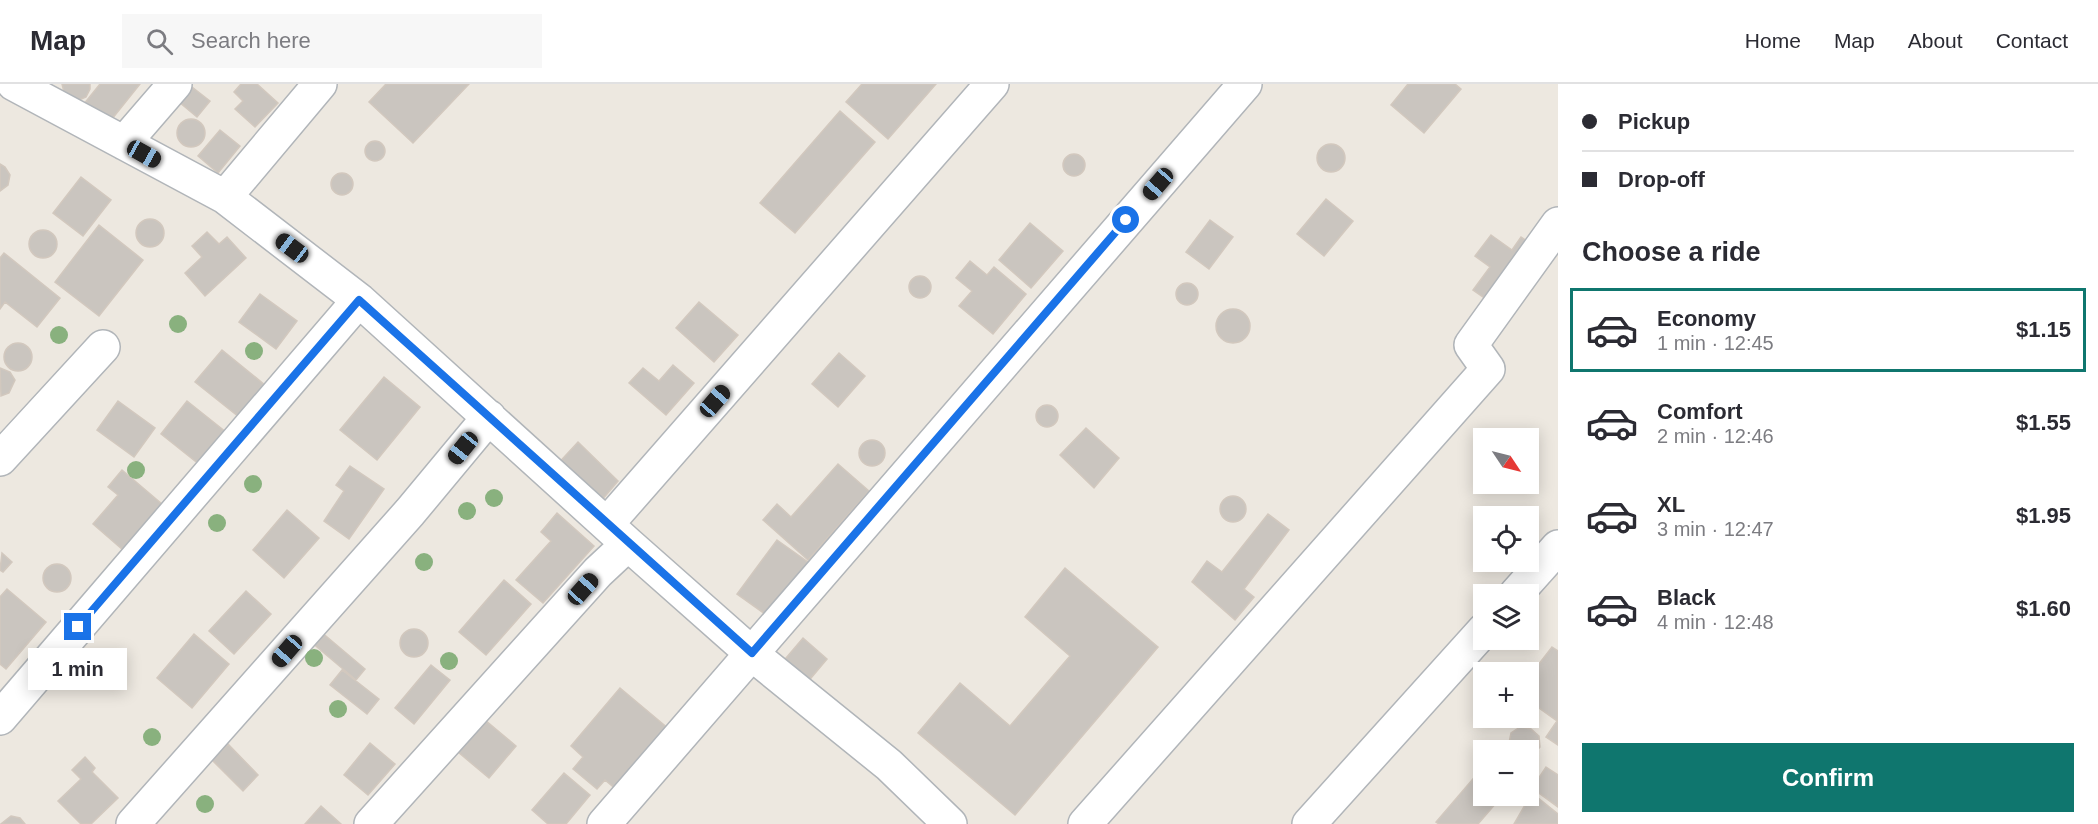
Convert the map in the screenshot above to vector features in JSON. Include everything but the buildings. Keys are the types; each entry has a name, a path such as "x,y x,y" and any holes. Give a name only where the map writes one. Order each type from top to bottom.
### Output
{"street":[{"path":"14,84 225,197 359,300 617,534 752,653 889,765 950,824"},
{"path":"124,143 176,84"},
{"path":"225,197 320,84"},
{"path":"371,824 598,572 617,534 992,84"},
{"path":"604,824 1245,84"},
{"path":"1085,824 1488,369 1471,345 1558,224"},
{"path":"0,718 359,300"},
{"path":"0,459 103,347"},
{"path":"133,824 410,512 489,417"},
{"path":"1525,584 1558,547"},
{"path":"1309,824 1473,642"}],"route":[{"path":"78,627 359,300 752,653 1126,220"}]}
